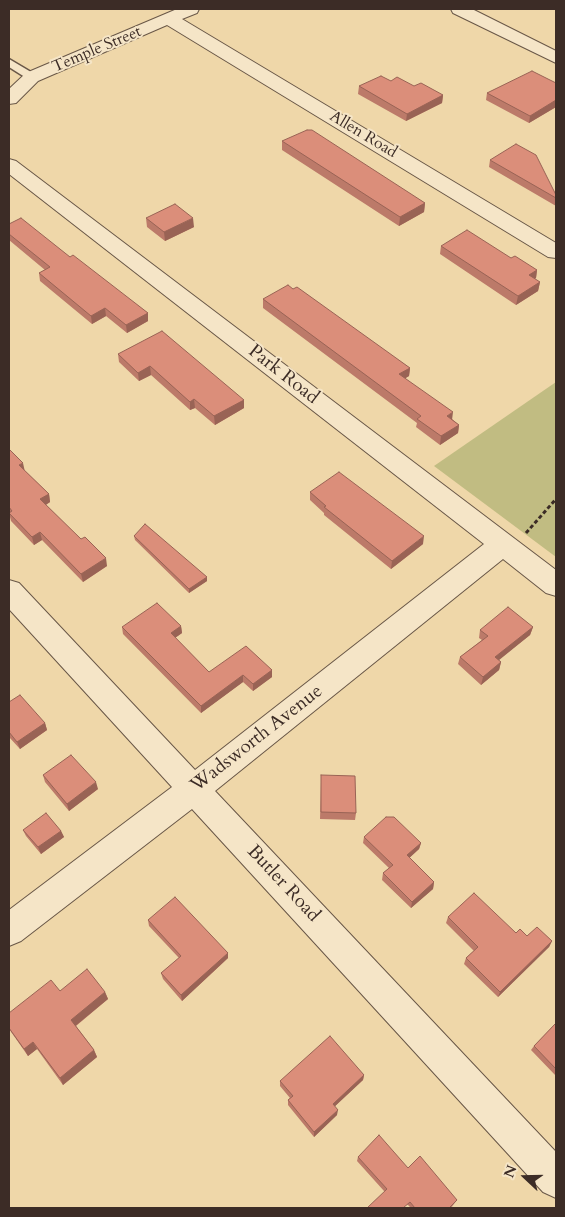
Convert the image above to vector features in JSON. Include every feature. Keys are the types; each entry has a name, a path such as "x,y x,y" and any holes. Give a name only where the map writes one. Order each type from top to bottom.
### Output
{"street":[{"name":"Temple Street","path":"9,99 32,77 190,9"},
{"path":"459,9 556,58"},
{"name":"Allen Road","path":"169,19 556,252"},
{"name":"Park Road","path":"9,165 556,586"},
{"name":"Wadsworth Avenue","path":"9,930 507,547"},
{"name":"Butler Road","path":"9,590 195,788 556,1179"}],"lane":[{"path":"9,62 32,77"}],"path":[{"path":"507,547 556,499"}],"shaded area":[{"path":"556,382 556,557 434,466"}],"building":[{"path":"532,71 556,83 556,100 530,116 487,93"},
{"path":"381,76 391,81 397,77 414,86 421,83 443,95 407,114 359,86"},
{"path":"307,130 312,130 425,203 400,217 282,141"},
{"path":"516,144 536,155 556,198 490,160"},
{"path":"175,204 193,218 164,232 146,218"},
{"path":"21,218 70,257 73,255 148,313 126,325 105,308 91,316 39,273 50,267 9,234 9,224"},
{"path":"467,230 511,258 515,256 537,270 529,275 540,282 518,296 441,246"},
{"path":"288,285 293,289 297,287 410,368 399,374 453,412 447,416 459,425 441,436 417,419 421,416 263,299"},
{"path":"162,331 244,400 214,416 194,399 190,402 150,366 138,373 118,354"},
{"path":"9,449 23,463 19,465 49,494 40,499 81,539 85,537 106,558 81,574 40,532 32,537 9,513 12,511 9,507"},
{"path":"339,472 424,536 392,561 324,507 326,506 310,492"},
{"path":"145,524 207,577 189,589 134,536"},
{"path":"157,603 181,626 171,633 209,672 246,646 272,670 253,684 243,675 201,706 122,627"},
{"path":"508,607 533,627 495,657 501,662 483,677 460,657 488,636 480,630"},
{"path":"20,695 45,723 17,742 9,732 9,702"},
{"path":"71,755 96,782 67,804 43,775"},
{"path":"321,775 355,776 356,813 321,812"},
{"path":"46,813 61,831 38,847 23,830"},
{"path":"386,817 394,817 421,843 407,855 434,882 412,902 383,873 393,865 364,837"},
{"path":"474,893 516,933 520,929 527,936 537,927 552,941 500,992 466,958 478,947 448,917"},
{"path":"175,897 228,953 181,995 161,973 181,956 148,920"},
{"path":"87,969 105,992 71,1020 94,1050 60,1078 33,1042 24,1049 9,1028 9,1013 51,980 60,991"},
{"path":"556,1023 556,1069 534,1046"},
{"path":"330,1036 364,1075 333,1104 338,1110 314,1132 288,1100 293,1096 280,1081"},
{"path":"379,1135 408,1168 420,1156 457,1200 449,1208 415,1208 410,1202 403,1208 367,1208 387,1189 358,1157"}]}
